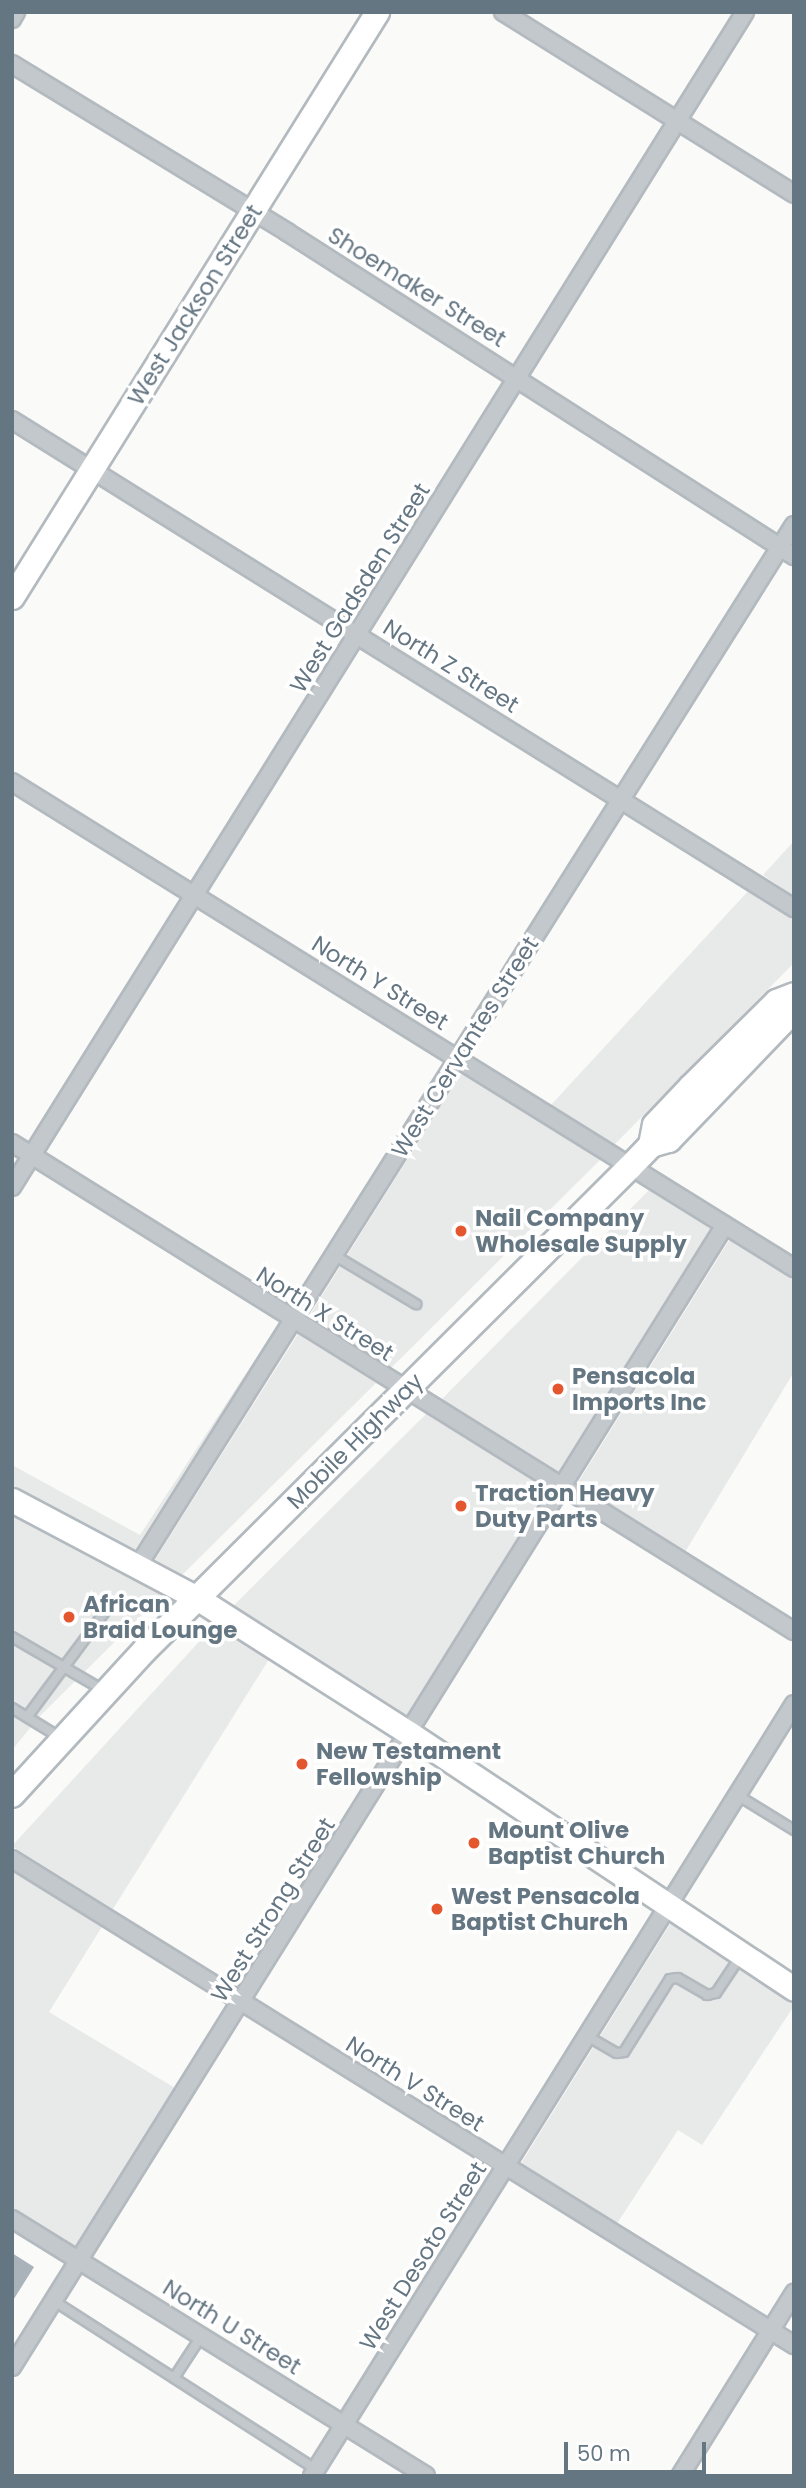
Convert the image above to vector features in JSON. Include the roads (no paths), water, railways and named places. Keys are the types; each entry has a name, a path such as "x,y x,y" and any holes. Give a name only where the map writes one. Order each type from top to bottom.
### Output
{"main road":[{"name":"West Jackson Street","path":"12,597 377,12"},
{"name":"Mobile Highway","path":"651,1145 655,1125 691,1087 777,1002 794,995"},
{"name":"Mobile Highway","path":"61,1738 197,1598 651,1145 669,1140 794,1010"},
{"path":"12,1500 136,1570 197,1598 409,1732 794,1989"},
{"path":"12,1795 61,1738"}],"street":[{"path":"12,19 16,12"},
{"path":"503,12 794,194"},
{"name":"West Gadsden Street","path":"12,1187 745,12"},
{"name":"Shoemaker Street","path":"12,64 518,378 787,552"},
{"name":"North Z Street","path":"12,420 622,798 794,908"},
{"name":"West Cervantes Street","path":"136,1570 622,798 787,552 794,525"},
{"name":"North Y Street","path":"12,782 794,1268"},
{"name":"North X Street","path":"12,1143 405,1391 794,1631"},
{"name":"West Strong Street","path":"12,2367 243,2001 725,1225"},
{"name":"West Desoto Street","path":"314,2472 794,1704"},
{"name":"North V Street","path":"12,1859 794,2346"},
{"name":"North U Street","path":"12,2219 426,2476"},
{"path":"680,2476 794,2293"}],"lane":[{"path":"334,1255 416,1304"},
{"path":"26,1717 107,1609"},
{"path":"12,1637 105,1691"},
{"path":"12,1708 61,1738"},
{"path":"737,1795 794,1830"},
{"path":"587,2036 617,2053 624,2052 670,1979 678,1978 707,1995 716,1993 742,1955"},
{"path":"54,2301 314,2472"},
{"path":"174,2378 202,2335"}],"place":[{"name":"Nail Company Wholesale Supply","path":"461,1231"},
{"name":"Pensacola Imports Inc","path":"558,1389"},
{"name":"Traction Heavy Duty Parts","path":"461,1506"},
{"name":"African Braid Lounge","path":"69,1617"},
{"name":"New Testament Fellowship","path":"302,1764"},
{"name":"Mount Olive Baptist Church","path":"474,1843"},
{"name":"West Pensacola Baptist Church","path":"437,1909"}]}
